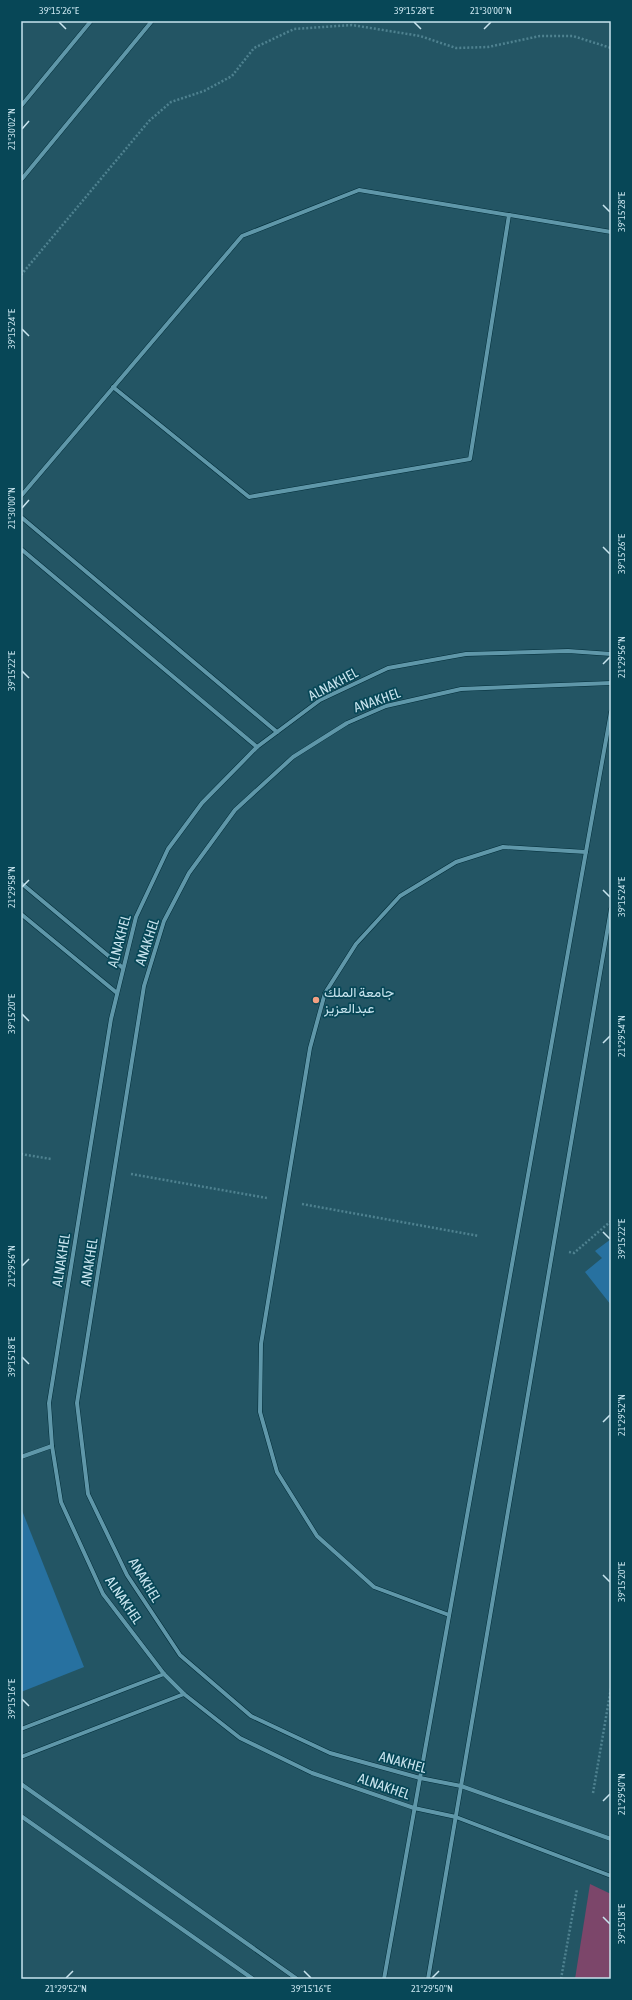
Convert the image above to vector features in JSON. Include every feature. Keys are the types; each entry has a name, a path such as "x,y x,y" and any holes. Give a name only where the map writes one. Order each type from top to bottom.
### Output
{"street":[{"path":"21,106 91,21"},
{"path":"21,180 152,21"},
{"path":"21,496 242,236 359,190 611,232"},
{"path":"113,387 250,497 470,459 509,215"},
{"path":"21,517 277,732"},
{"path":"21,549 257,747"},
{"name":"ALNAKHEL","path":"611,654 568,651 466,654 388,668 320,700 257,747 202,803 168,849 136,916 110,1027 49,1403 52,1446 61,1502 103,1594 164,1674 184,1694 240,1738 312,1773 414,1808 456,1817 611,1876"},
{"name":"ANAKHEL","path":"611,683 461,689 386,706 346,723 300,753 234,810 189,873 164,921 144,986 78,1403 88,1494 127,1575 180,1655 251,1716 330,1753 420,1778 461,1786 611,1839"},
{"path":"384,1979 611,712"},
{"path":"449,1615 374,1587 317,1536 277,1472 260,1412 261,1344 310,1048 325,993 356,944 400,896 456,862 503,847 586,852"},
{"path":"21,883 123,968"},
{"path":"428,1979 611,910"},
{"path":"21,914 117,993"},
{"path":"21,1457 52,1446"},
{"path":"21,1729 164,1674"},
{"path":"21,1757 184,1694"},
{"path":"21,1784 297,1979"},
{"path":"21,1816 253,1979"}],"path":[{"path":"21,275 149,121 172,102 204,91 232,76 254,48 294,29 352,25 420,36 456,48 488,46 540,36 573,36 611,48"},
{"path":"21,1154 52,1159"},
{"path":"130,1174 478,1236"},
{"path":"562,1251 574,1253 611,1221"},
{"path":"593,1793 611,1688"},
{"path":"561,1979 577,1889"}],"shaded area":[{"name":"جامعة الملك عبدالعزيز","path":"21,21 611,21 611,1979 21,1979"},
{"path":"590,1884 611,1894 611,1979 575,1979"}],"building":[{"path":"611,1239 611,1305 585,1272 602,1258 595,1251"},
{"path":"21,1508 84,1667 21,1692"}],"place":[{"name":"جامعة الملك عبدالعزيز","path":"316,1000"}]}
